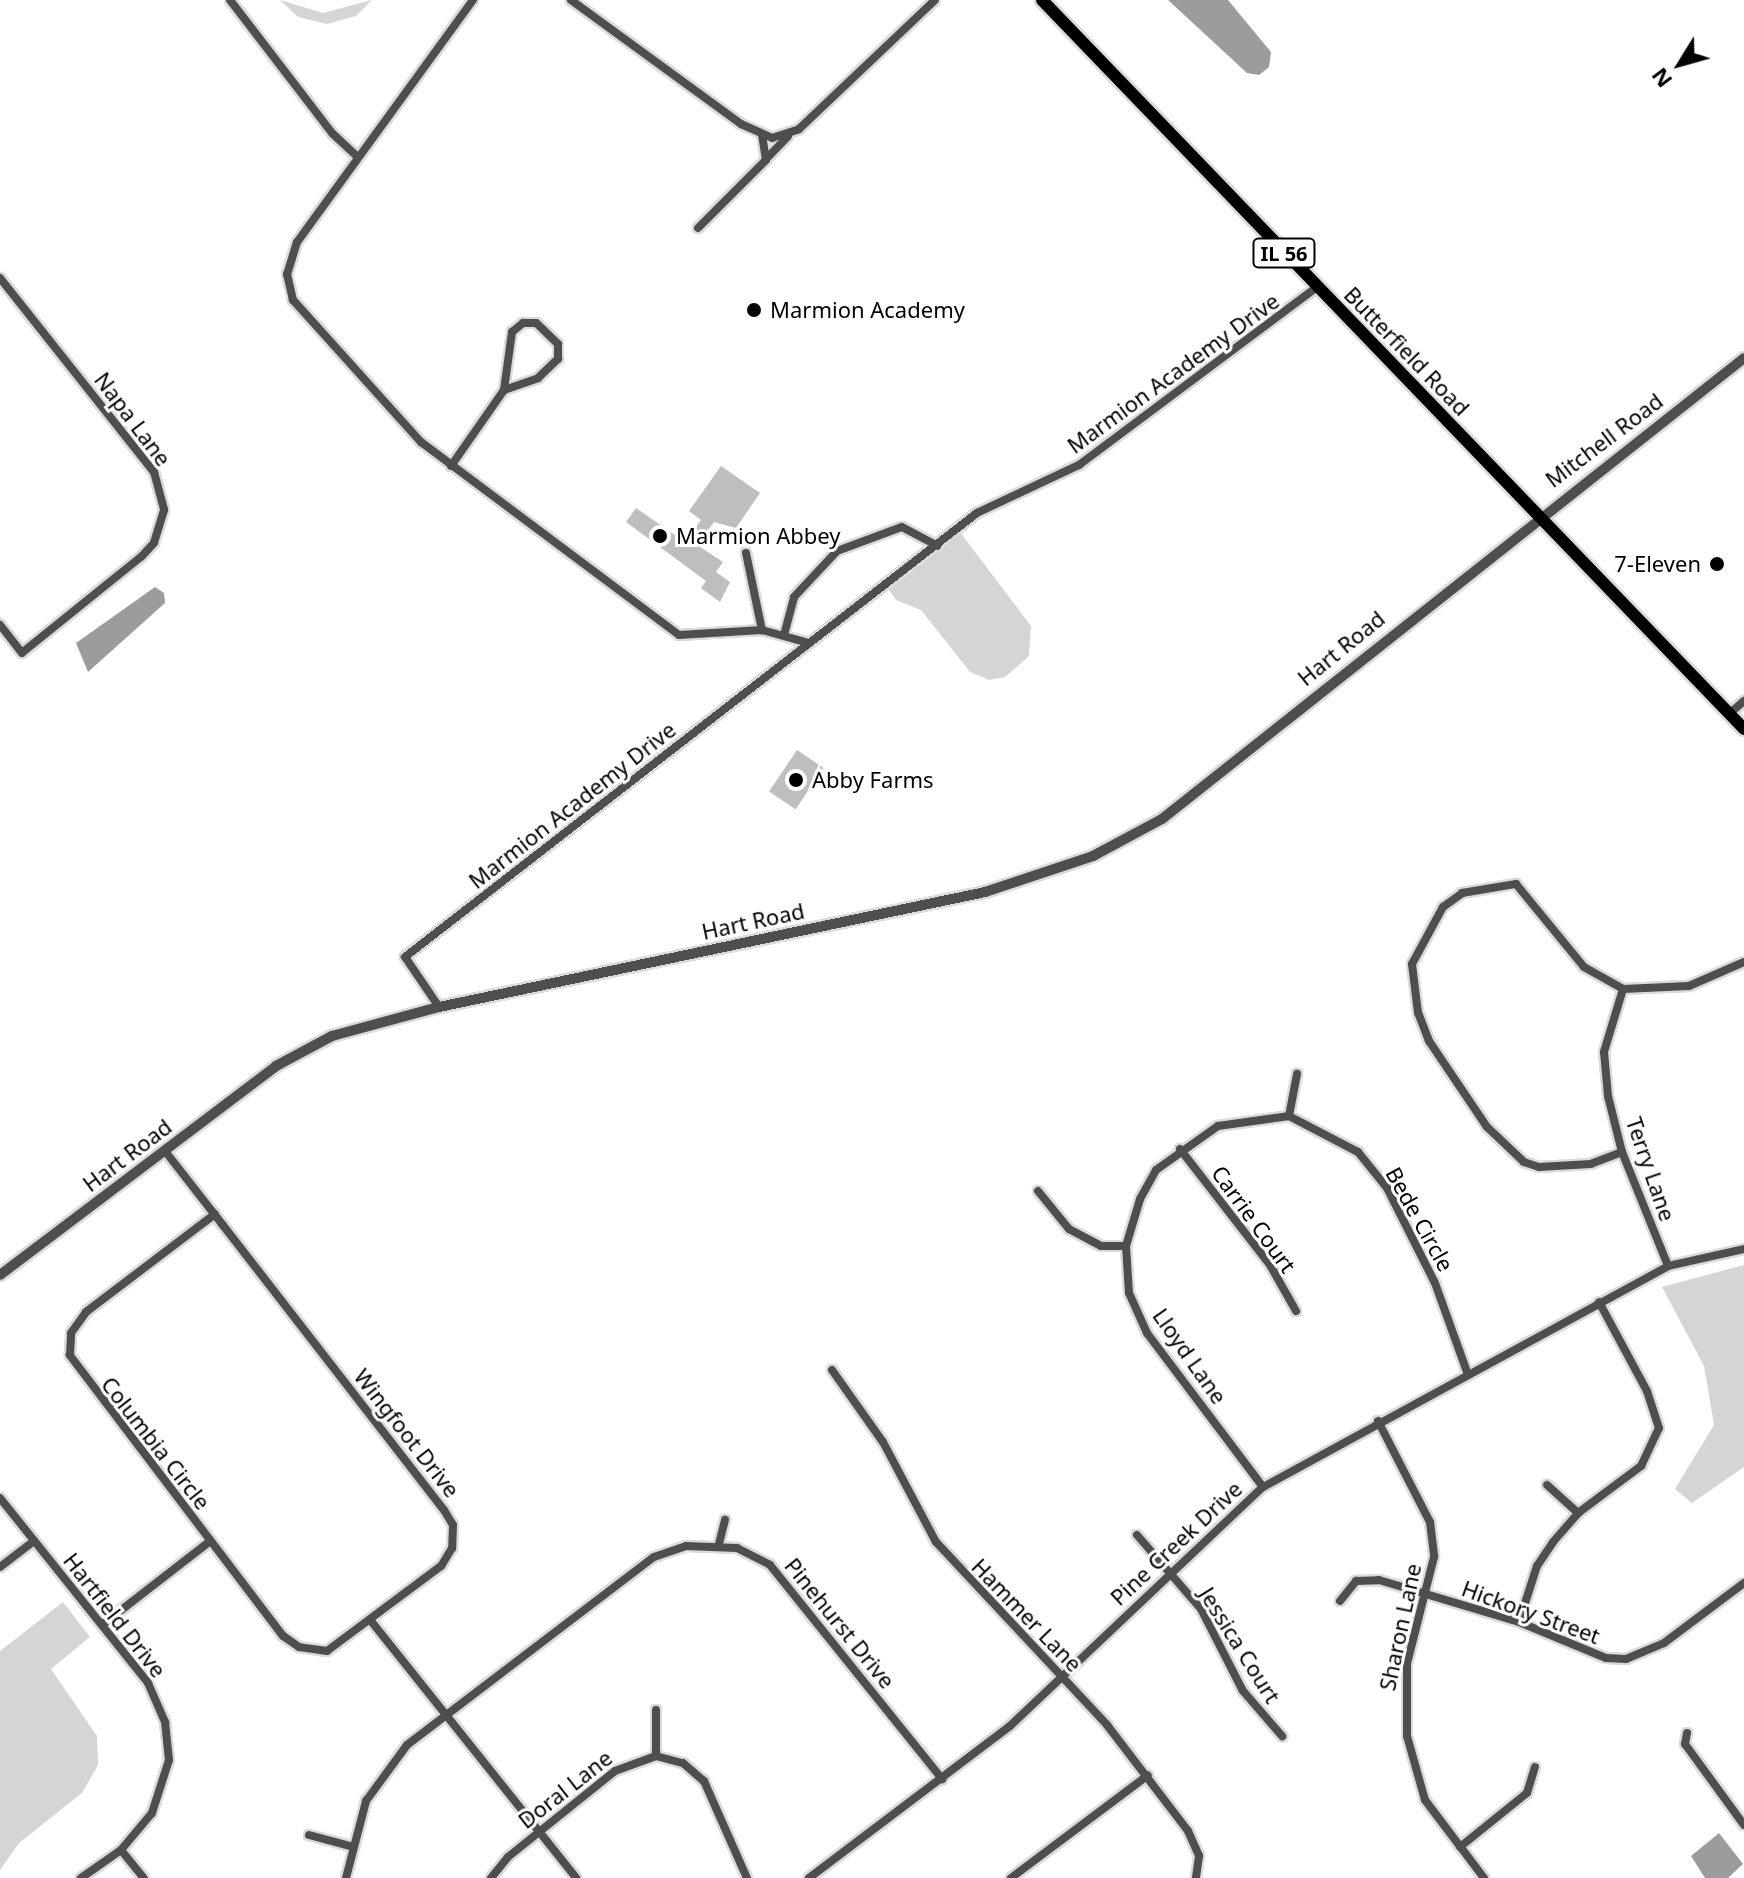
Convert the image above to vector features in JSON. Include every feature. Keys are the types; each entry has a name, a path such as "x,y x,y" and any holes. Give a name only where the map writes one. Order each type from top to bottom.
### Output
{"main road":[{"name":"Butterfield Road","path":"1042,0 1744,729"}],"street":[{"path":"230,0 333,134 358,157"},
{"path":"473,0 297,242 289,264 290,291 304,317 393,416 451,466 679,635 762,630 809,643"},
{"path":"571,0 762,136 789,136"},
{"path":"698,228 789,136 933,3 942,0"},
{"path":"762,136 766,160"},
{"name":"Napa Lane","path":"0,278 154,472 164,510 154,543 142,556 22,653 0,625"},
{"name":"Marmion Academy Drive","path":"439,1007 405,957 977,513 1079,465 1317,287"},
{"path":"451,466 504,390 512,332 523,323 544,328 558,344 551,370 504,390"},
{"name":"Mitchell Road","path":"1488,555 1744,358"},
{"path":"784,635 794,597 837,551 902,527 937,546"},
{"path":"746,553 762,630"},
{"name":"Hart Road","path":"0,1275 304,1048 439,1007 985,892 1093,856 1162,819 1488,555"},
{"path":"1729,714 1744,701"},
{"path":"1622,1152 1562,1168 1539,1167 1514,1153 1487,1127 1429,1041 1411,970 1450,899 1510,883 1533,899 1584,967 1623,989 1689,986 1744,962"},
{"name":"Terry Lane","path":"1623,989 1604,1052 1622,1152 1668,1266"},
{"path":"1038,1191 1069,1229 1101,1246 1126,1246 1140,1199 1156,1170 1180,1149 1218,1126 1289,1116 1297,1074"},
{"name":"Bede Circle","path":"1289,1116 1358,1152 1387,1188 1435,1283 1467,1372"},
{"name":"Carrie Court","path":"1180,1149 1270,1265 1296,1311"},
{"name":"Wingfoot Drive","path":"165,1151 453,1525 452,1548 441,1566 371,1621"},
{"name":"Columbia Circle","path":"215,1214 86,1312 69,1344 80,1374 283,1636 299,1647 333,1649 371,1621"},
{"name":"Lloyd Lane","path":"1126,1246 1129,1293 1147,1333 1263,1487"},
{"name":"Pine Creek Drive","path":"809,1878 942,1779 1062,1677 1168,1573 1263,1487 1467,1372 1668,1266 1744,1249"},
{"path":"1519,1622 1537,1566 1578,1513 1641,1466 1659,1428 1647,1391 1599,1302"},
{"name":"Hammer Lane","path":"832,1370 883,1442 936,1542 1148,1775 1194,1840 1196,1878"},
{"name":"Sharon Lane","path":"1378,1421 1430,1522 1428,1594 1407,1664 1402,1714 1425,1800 1484,1878"},
{"path":"1547,1485 1578,1513"},
{"name":"Hartfield Drive","path":"0,1498 148,1683 168,1739 160,1797 121,1850 81,1878"},
{"path":"719,1544 725,1520"},
{"name":"Jessica Court","path":"1137,1535 1201,1609 1243,1691 1282,1736"},
{"path":"0,1567 34,1541"},
{"path":"102,1625 209,1542"},
{"name":"Pinehurst Drive","path":"346,1878 350,1846 383,1772 445,1714 654,1557 686,1546 719,1544 754,1555 784,1578 942,1779"},
{"name":"Hickory Street","path":"1340,1601 1356,1581 1368,1578 1519,1622 1585,1651 1626,1659 1664,1643 1744,1583"},
{"path":"371,1621 576,1878"},
{"path":"656,1710 656,1756 683,1763 704,1781 747,1878"},
{"path":"1687,1733 1692,1756 1744,1825"},
{"name":"Doral Lane","path":"491,1878 538,1831 624,1765 656,1756"},
{"path":"1460,1847 1527,1793 1535,1767"},
{"path":"1011,1878 1148,1775"},
{"path":"309,1835 350,1846"},
{"path":"121,1850 144,1878"}],"shaded area":[{"path":"280,0 323,13 372,0 356,16 327,24 298,17"},
{"path":"1168,0 1228,0 1271,52 1269,67 1259,75 1247,73"},
{"path":"960,532 1031,626 1029,656 1005,677 989,680 970,672 921,610 896,600 888,588"},
{"path":"155,587 164,593 165,603 88,672 76,643"},
{"path":"1744,1265 1744,1467 1692,1503 1675,1489 1714,1425 1704,1366 1662,1287"},
{"path":"63,1602 90,1637 51,1669 97,1736 98,1765 82,1793 19,1843 0,1870 0,1651"},
{"path":"1719,1833 1743,1864 1728,1878 1705,1878 1691,1856"}],"building":[{"name":"Marmion Abbey","path":"721,466 760,493 736,528 714,522 697,545 723,562 716,572 730,582 720,602 701,588 706,581 626,522 636,508 685,542 701,520 689,511"},
{"name":"Abby Farms","path":"797,750 824,768 796,809 769,791"}],"place":[{"name":"Marmion Academy","path":"754,310"},
{"name":"Marmion Abbey","path":"660,536"},
{"name":"7-Eleven","path":"1717,564"},
{"name":"Abby Farms","path":"796,780"}]}
